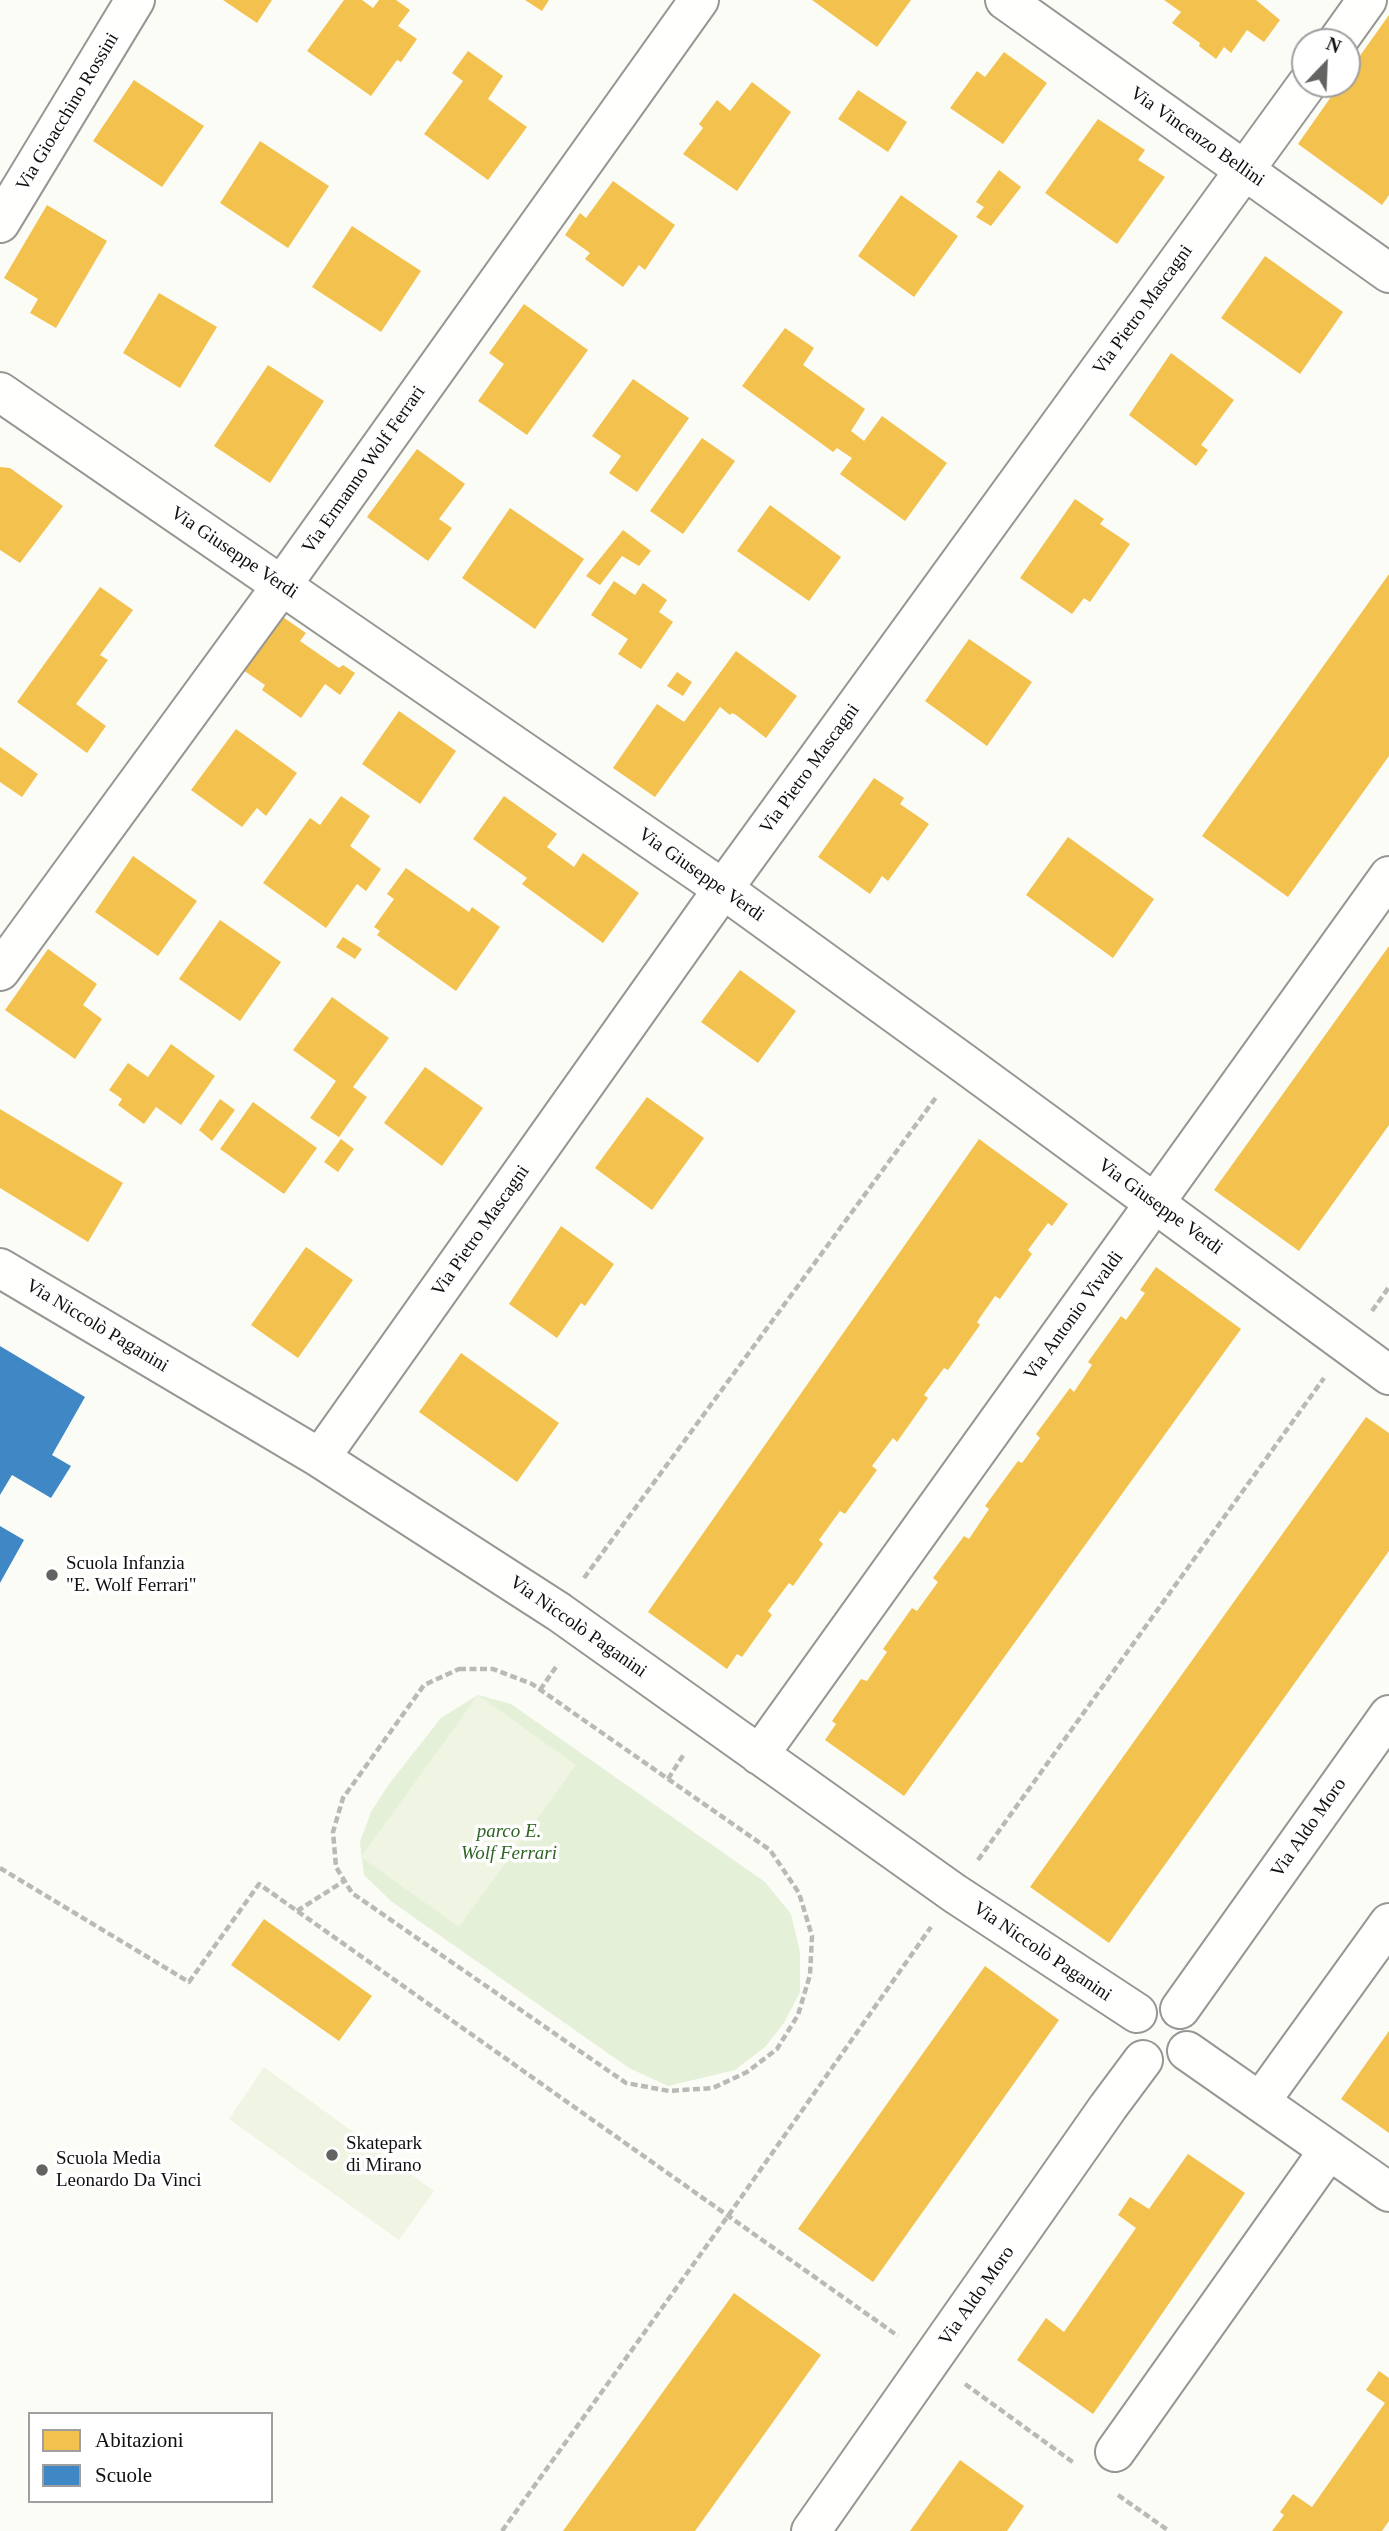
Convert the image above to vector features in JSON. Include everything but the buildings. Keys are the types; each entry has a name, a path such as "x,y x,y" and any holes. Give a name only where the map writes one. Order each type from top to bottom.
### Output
{"street":[{"name":"Via Gioacchino Rossini","path":"0,223 135,0"},
{"name":"Via Ermanno Wolf Ferrari","path":"0,971 282,585 699,0"},
{"name":"Via Vincenzo Bellini","path":"1005,0 1389,273"},
{"path":"1347,28 1367,0"},
{"name":"Via Pietro Mascagni","path":"320,1458 723,889 1297,98"},
{"name":"Via Giuseppe Verdi","path":"0,392 723,889 1389,1375"},
{"name":"Via Antonio Vivaldi","path":"759,1755 1389,877"},
{"name":"Via Niccolò Paganini","path":"0,1268 320,1458 559,1612 954,1893 1137,2013"},
{"name":"Via Aldo Moro","path":"1180,2009 1389,1715"},
{"path":"1260,2102 1389,1923"},
{"path":"1161,2002 1180,2009 1192,2026 1192,2037 1187,2051 1175,2062 1164,2065 1143,2060 1136,2054 1129,2035 1130,2025 1137,2013 1151,2003 1161,2002"},
{"path":"1187,2051 1389,2192"},
{"name":"Via Aldo Moro","path":"811,2531 1143,2060"},
{"path":"1115,2452 1329,2150"}],"path":[{"path":"559,1612 962,1062"},
{"path":"502,2531 728,2216 954,1893 1389,1287"},
{"path":"493,1669 540,1689 769,1850 799,1893 812,1936 810,1975 798,2015 777,2049 747,2072 713,2088 669,2091 626,2083 352,1893 344,1881 335,1867 333,1832 343,1798 424,1685 459,1670 493,1669"},
{"path":"0,1868 189,1982 259,1884 1079,2466"},
{"path":"297,1911 344,1881"},
{"path":"1112,2490 1169,2531"}],"green space":[{"name":"parco E. Wolf Ferrari","path":"478,1695 511,1704 765,1882 791,1914 800,1952 800,1992 784,2023 765,2047 735,2070 668,2086 629,2068 392,1902 364,1875 360,1842 371,1812 389,1784 441,1718"},
{"path":"478,1695 576,1765 459,1927 361,1857"},
{"name":"Skatepark di Mirano","path":"264,2067 434,2191 399,2240 229,2119"}],"place":[{"name":"Scuola Infanzia \"E. Wolf Ferrari\"","path":"52,1575"},
{"name":"Skatepark di Mirano","path":"332,2155"},
{"name":"Scuola Media Leonardo Da Vinci","path":"42,2170"}]}
